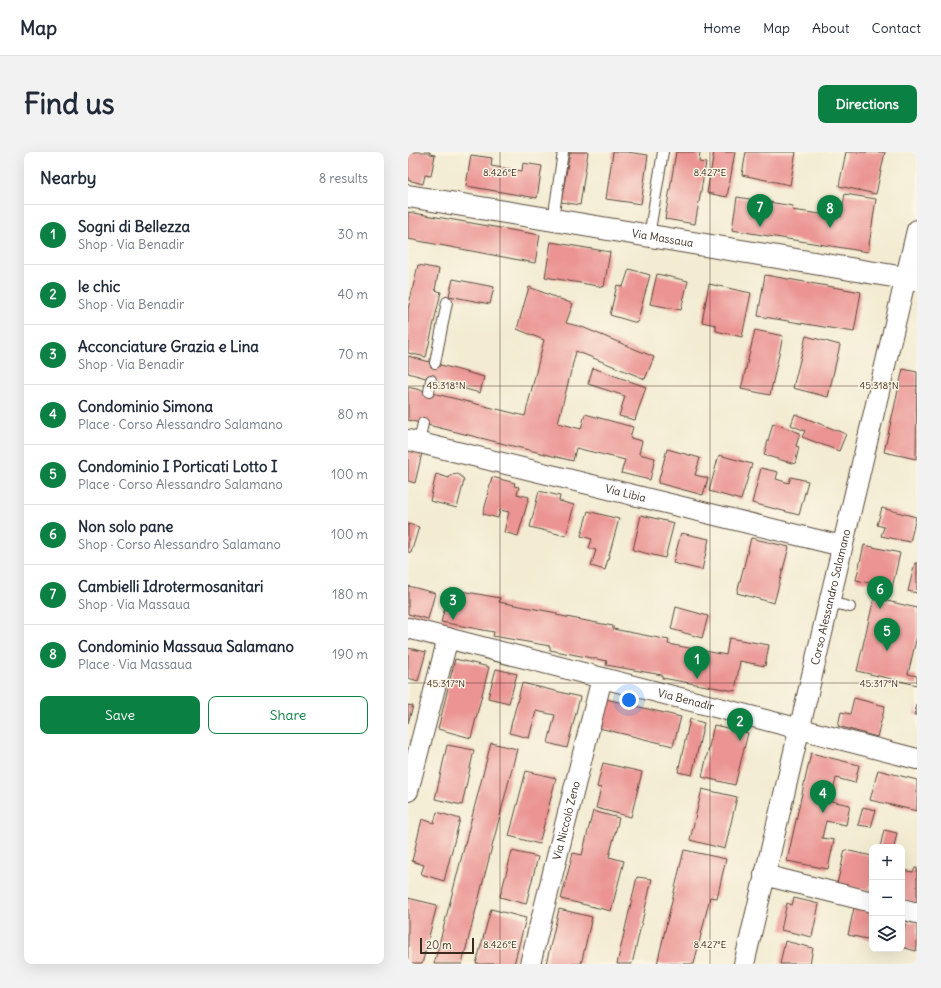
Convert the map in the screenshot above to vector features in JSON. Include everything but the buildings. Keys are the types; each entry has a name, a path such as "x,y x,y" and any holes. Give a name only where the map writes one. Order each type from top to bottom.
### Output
{"street":[{"name":"Via Massaua","path":"408,196 912,279"},
{"name":"Corso Alessandro Salamano","path":"744,964 842,546 912,279 917,230"},
{"name":"Via Libia","path":"413,441 842,546"},
{"name":"Via Benadir","path":"408,628 917,759"},
{"path":"408,791 448,638"},
{"name":"Via Niccolò Zeno","path":"530,964 602,678"},
{"path":"764,875 869,901"},
{"path":"905,910 917,913"}],"lane":[{"path":"553,220 563,152"},
{"path":"649,236 662,152"},
{"path":"435,363 446,302"},
{"path":"429,392 431,380"},
{"path":"413,441 423,423"},
{"path":"829,602 850,607"}],"place":[{"name":"Cambielli Idrotermosanitari","path":"760,227"},
{"name":"Condominio Massaua Salamano","path":"830,228"},
{"name":"Non solo pane","path":"880,609"},
{"name":"Acconciature Grazia e Lina","path":"453,620"},
{"name":"Condominio I Porticati Lotto I","path":"887,651"},
{"name":"Sogni di Bellezza","path":"697,679"},
{"name":"le chic","path":"740,741"},
{"name":"Condominio Simona","path":"823,813"}]}
